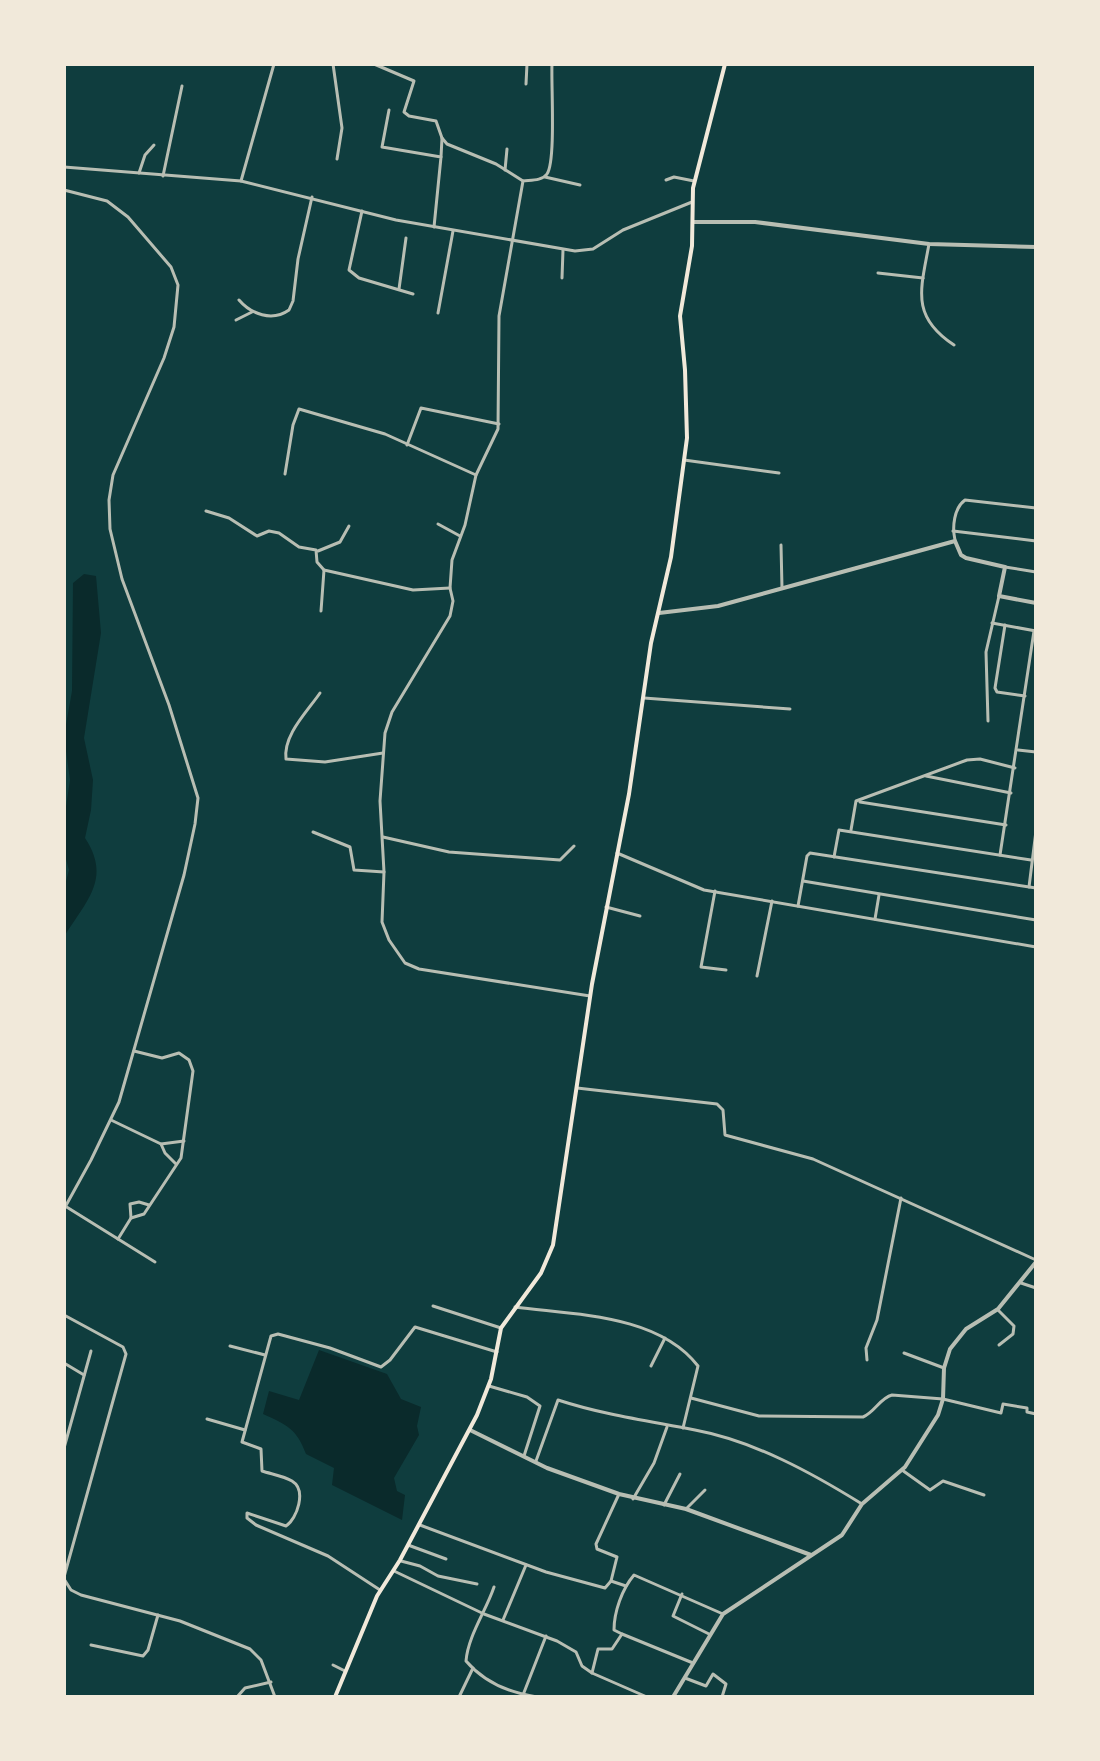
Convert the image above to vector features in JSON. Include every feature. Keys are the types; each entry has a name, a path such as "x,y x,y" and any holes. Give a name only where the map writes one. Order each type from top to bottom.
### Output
{"main road":[{"path":"335,1697 380,1590 400,1560 470,1430 488,1386 501,1328 548,1260 553,1245 590,996 629,794 651,643 671,557 684,460 687,407 680,316 688,278 694,181 725,64"}],"street":[{"path":"241,181 274,64"},
{"path":"333,64 342,128 337,159"},
{"path":"374,64 414,81 403,109 405,115 436,121 447,144 523,181 545,177 580,185"},
{"path":"526,84 527,64"},
{"path":"545,177 551,155 552,64"},
{"path":"163,176 182,86"},
{"path":"389,110 382,147 441,157"},
{"path":"434,227 442,138"},
{"path":"139,173 145,155 154,145"},
{"path":"505,170 507,149"},
{"path":"64,167 241,181 434,227 563,250 593,249 612,235 692,202"},
{"path":"666,180 674,177 694,181"},
{"path":"523,181 499,316 499,424 476,475 452,560 450,588 453,601 450,616 389,717 380,801 384,872 382,922 389,940 405,963 419,969 590,996"},
{"path":"64,190 107,201 128,217 171,267 178,285 174,327 164,358 113,475 109,500 110,529 122,579 169,705 198,798 184,875 111,1120 65,1207 155,1262"},
{"path":"239,300 259,315 281,315 291,307 312,197"},
{"path":"362,211 349,270 359,278 413,294"},
{"path":"693,222 755,222 929,244 1036,247"},
{"path":"438,313 453,231"},
{"path":"399,289 406,238"},
{"path":"929,244 922,307 935,329 954,345"},
{"path":"562,278 563,250"},
{"path":"878,273 923,278"},
{"path":"236,320 252,312"},
{"path":"407,445 421,408 499,424"},
{"path":"285,474 293,425 299,409 385,434 476,475"},
{"path":"684,460 779,473"},
{"path":"1036,508 965,500 959,505 953,531 961,555 966,558 1036,572"},
{"path":"206,511 229,518 257,536 269,531 279,533 299,547 318,551 340,542 349,526"},
{"path":"438,524 460,536"},
{"path":"953,531 1036,541"},
{"path":"659,613 718,606 955,541"},
{"path":"781,545 782,588"},
{"path":"318,551 317,562 324,570 413,590 450,588"},
{"path":"988,721 986,652 1005,567"},
{"path":"321,611 324,570"},
{"path":"999,596 1036,603"},
{"path":"991,623 1035,631 1000,855"},
{"path":"1005,625 995,688 997,692 1025,696"},
{"path":"320,693 290,736 286,759 325,762 383,753"},
{"path":"644,698 790,709"},
{"path":"1018,750 1036,752"},
{"path":"856,801 973,759 1015,768"},
{"path":"926,776 1011,793"},
{"path":"856,801 1006,825"},
{"path":"851,832 856,801"},
{"path":"834,857 839,830 1031,860"},
{"path":"1029,887 1036,831"},
{"path":"313,832 350,847 354,870 384,872"},
{"path":"383,837 449,852 560,860 574,846"},
{"path":"617,853 663,870 689,885 715,891 1036,947"},
{"path":"798,906 808,854 1036,888"},
{"path":"803,881 1036,920"},
{"path":"715,891 701,967 726,970"},
{"path":"875,919 879,894"},
{"path":"757,976 772,901"},
{"path":"606,907 640,916"},
{"path":"118,1239 131,1218 144,1214 181,1158 192,1065 179,1053 162,1058 133,1051"},
{"path":"577,1088 717,1104 723,1110 725,1135 813,1159 1036,1261 998,1309 966,1329 950,1349 944,1368 943,1399 936,1420 902,1470 862,1504 842,1535 723,1614 673,1697"},
{"path":"111,1120 161,1144 184,1141"},
{"path":"161,1144 176,1164"},
{"path":"867,1360 866,1348 877,1320 901,1198"},
{"path":"131,1218 129,1207 133,1202 149,1205"},
{"path":"1021,1283 1036,1288"},
{"path":"433,1306 501,1328"},
{"path":"515,1307 613,1321 665,1338 698,1366 683,1429"},
{"path":"998,1309 1014,1326 1013,1334 999,1345"},
{"path":"64,1315 123,1347 126,1354 64,1578 71,1590 81,1595 158,1615 250,1649 261,1660 275,1697"},
{"path":"380,1590 328,1556 248,1520 247,1513 286,1526 293,1520 299,1500 294,1482 262,1471 263,1452 259,1447 242,1442 271,1336 275,1334 330,1348 381,1367 416,1327 497,1352"},
{"path":"651,1366 665,1338"},
{"path":"230,1346 265,1355"},
{"path":"64,1448 91,1351"},
{"path":"904,1353 944,1368"},
{"path":"64,1363 84,1375"},
{"path":"488,1386 527,1397 540,1406 524,1456"},
{"path":"691,1398 759,1416 863,1417 888,1395 943,1399 1001,1413 1003,1404 1027,1408 1027,1412 1036,1414"},
{"path":"535,1462 558,1400 598,1413 709,1434 750,1448 817,1476 862,1504"},
{"path":"207,1419 245,1430"},
{"path":"633,1499 654,1463 667,1427"},
{"path":"470,1430 535,1462 619,1494 686,1509 811,1555"},
{"path":"902,1470 930,1490 943,1481 984,1495"},
{"path":"664,1505 680,1474"},
{"path":"686,1509 705,1490"},
{"path":"418,1525 526,1565 602,1588 611,1581 617,1557 595,1546 619,1494"},
{"path":"408,1545 446,1559"},
{"path":"400,1560 421,1566 438,1576 477,1584"},
{"path":"503,1621 526,1565"},
{"path":"393,1570 484,1614 546,1636 576,1652 582,1666 592,1673 647,1697"},
{"path":"693,1663 613,1628 620,1600 632,1576 637,1575 723,1614"},
{"path":"611,1581 627,1586"},
{"path":"494,1587 470,1640 466,1658 487,1679 514,1695 537,1697"},
{"path":"682,1594 673,1616 709,1634"},
{"path":"91,1645 143,1656 148,1650 158,1615"},
{"path":"592,1673 598,1649 612,1649 622,1634"},
{"path":"523,1695 546,1636"},
{"path":"333,1665 345,1671"},
{"path":"459,1697 473,1668"},
{"path":"685,1678 706,1686 713,1674 726,1684 722,1697"},
{"path":"237,1697 245,1688 271,1682"},
{"path":"632,1697 635,1691"}],"water":[{"path":"84,574 96,576 101,633 84,738 93,780 85,838 93,853 96,878 87,901 64,937 64,889 69,870 64,852 64,820 70,780 64,736 72,691 73,583"},
{"path":"319,1350 387,1374 401,1399 421,1407 417,1426 419,1435 394,1478 397,1491 405,1495 402,1520 332,1485 334,1468 306,1454 290,1428 263,1414 269,1391 299,1400"}]}
